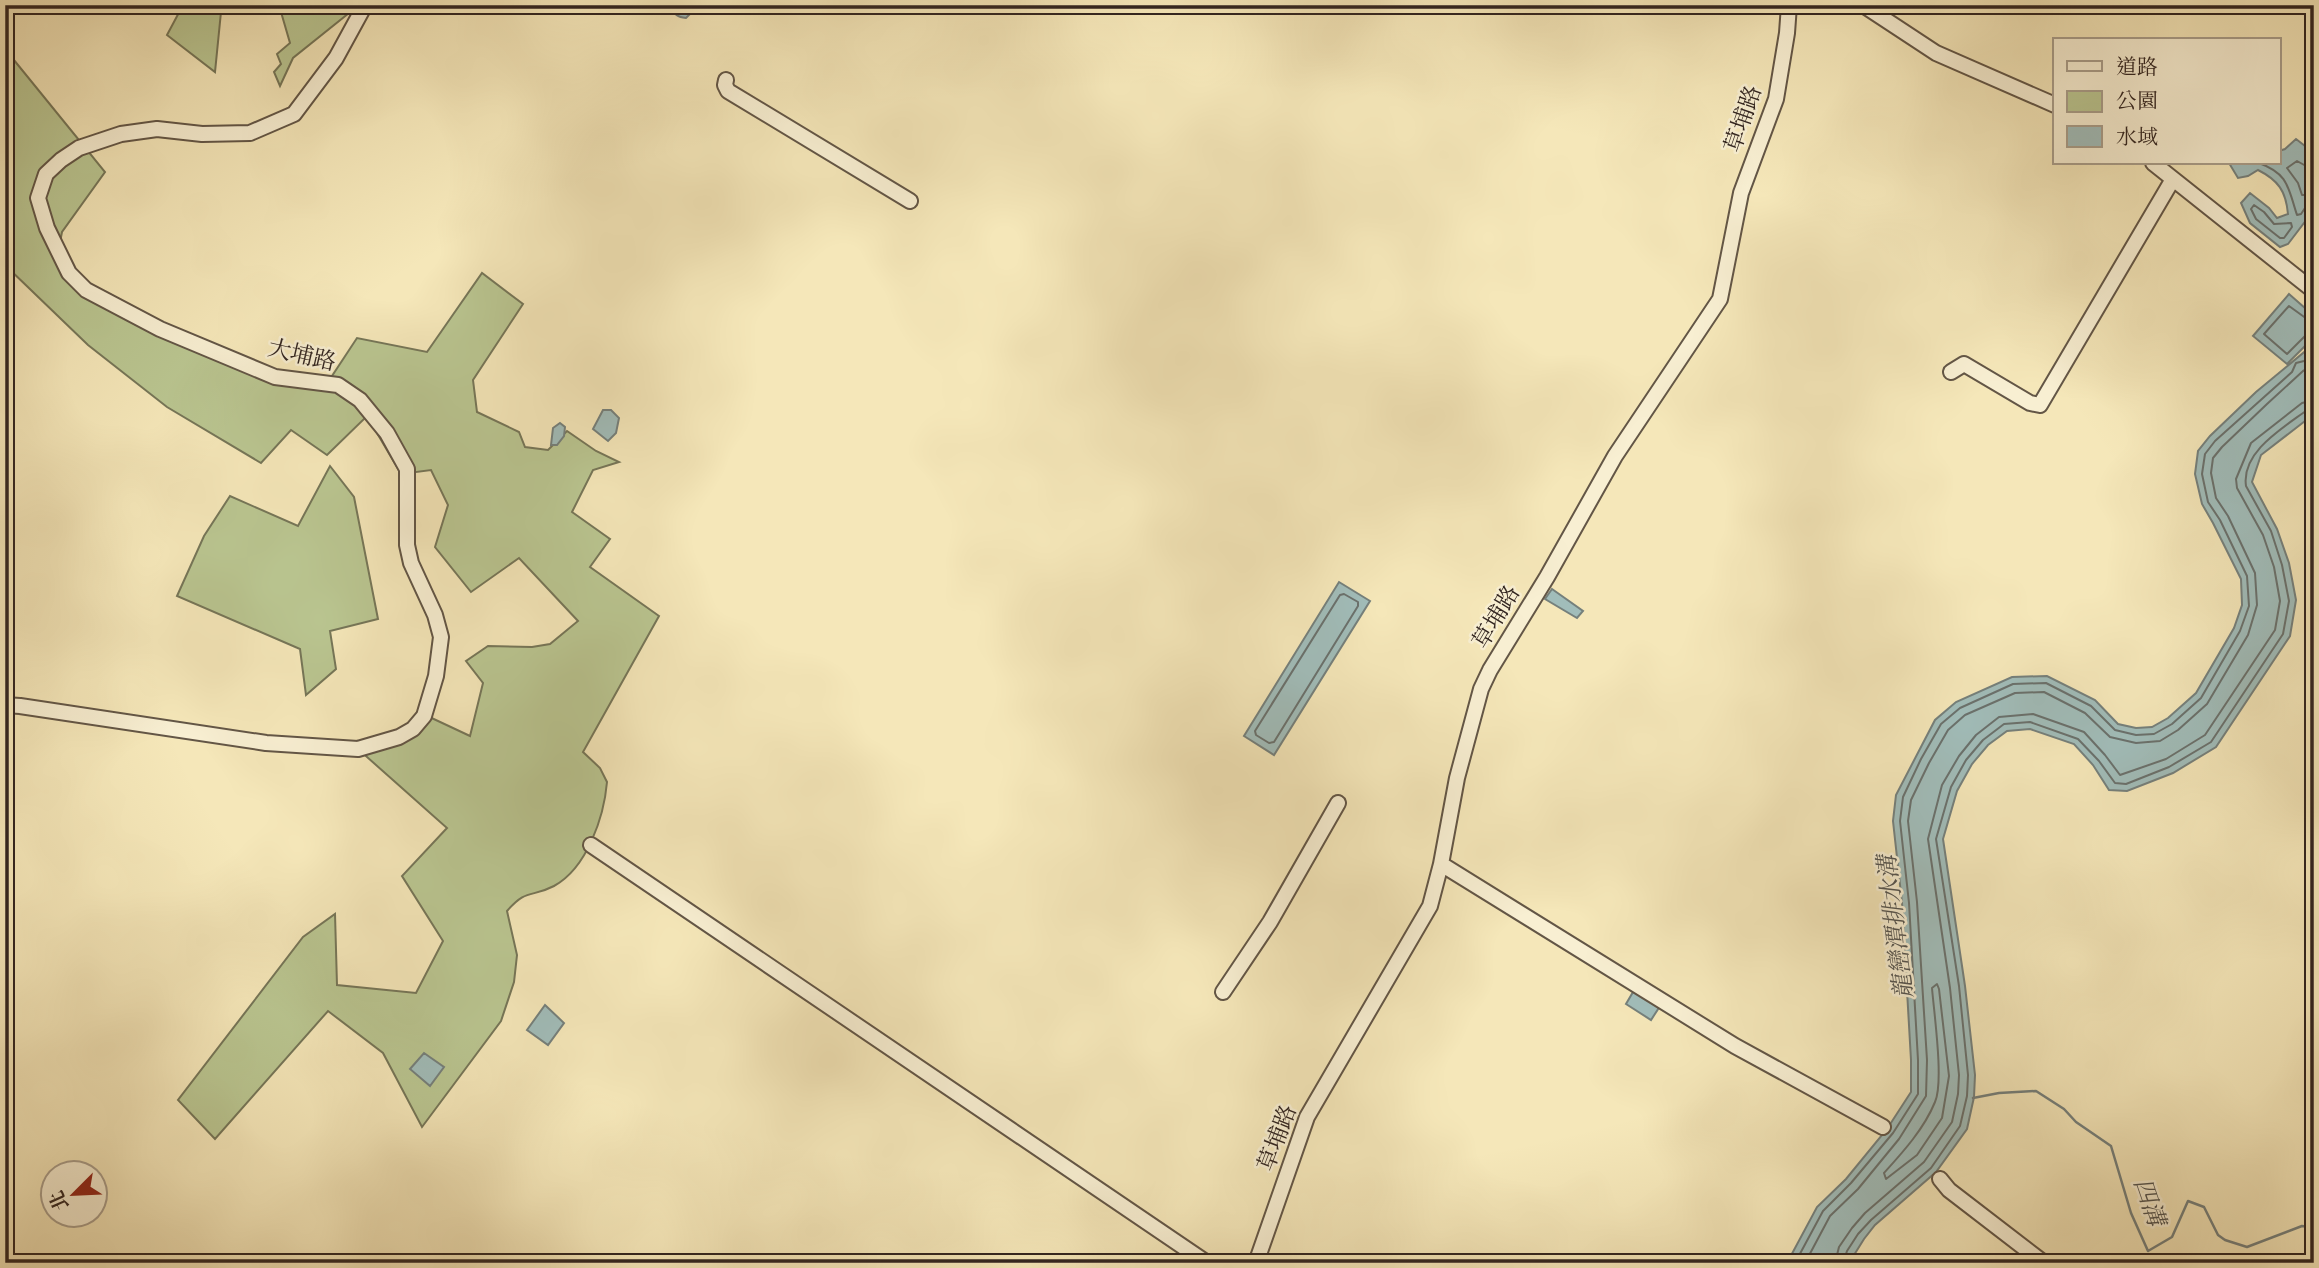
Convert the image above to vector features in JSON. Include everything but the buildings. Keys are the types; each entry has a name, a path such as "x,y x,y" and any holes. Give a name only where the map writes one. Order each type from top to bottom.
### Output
{"street":[{"name":"大埔路","path":"5,705 266,743 358,749 399,737 413,729 424,716 436,676 440,637 435,615 411,563 407,545 407,469 387,433 360,400 338,385 275,377 160,330 86,290 69,273 47,228 38,198 46,174 61,160 79,148 121,134 157,129 202,134 250,133 294,114 336,58 365,5"},
{"name":"草埔路","path":"1256,1263 1307,1117 1430,906 1457,778 1490,670 1547,577 1615,456 1720,299 1741,193 1776,99 1789,5"},
{"path":"1863,5 1936,53 2053,103"},
{"path":"726,80 728,91 911,201"},
{"path":"2154,164 2314,291"},
{"path":"1951,372 1964,364 2031,403 2040,405 2173,179"},
{"path":"1223,992 1270,922 1338,803"},
{"path":"591,845 1207,1263"},
{"path":"1441,863 1735,1046 1883,1127"},
{"path":"1940,1179 1949,1190 2045,1263"}],"green space":[{"path":"183,5 233,5 233,11 221,12 215,72 167,35"},
{"path":"319,5 359,5 293,58 280,86 274,72 281,64 277,54 290,43 281,12"},
{"path":"5,49 105,172 62,232 57,257 67,275 200,349 326,385 357,338 427,352 482,273 523,304 473,380 477,412 519,432 525,447 548,450 567,431 596,451 619,462 593,470 572,512 610,539 590,567 659,616 583,752 600,768 607,782 598,826 576,867 566,878 546,890 525,896 507,911 517,955 514,982 501,1021 422,1127 383,1053 328,1011 215,1139 178,1100 303,937 335,914 337,985 416,993 443,941 402,876 447,828 358,749 394,738 421,713 470,736 483,683 466,661 488,646 532,647 550,644 578,621 519,558 471,592 435,547 448,505 431,470 401,474 367,416 327,455 291,430 261,463 167,407 88,345 5,265"},
{"path":"330,466 354,497 378,619 330,631 336,669 306,695 300,649 177,596 204,536 230,496 298,526"}],"water":[{"path":"683,5 699,5 686,18 677,15 672,7 680,10"},
{"path":"2296,139 2314,153 2314,200 2310,215 2288,244 2280,247 2250,223 2241,203 2250,193 2277,218 2288,214 2280,187 2258,170 2238,178 2230,164 2280,164 2280,151"},
{"path":"2289,294 2314,316 2314,337 2287,364 2253,336"},
{"path":"2314,344 2314,414 2261,455 2252,482 2277,529 2289,563 2296,600 2290,636 2216,747 2173,773 2127,791 2109,790 2093,765 2074,744 2030,729 2007,731 1988,745 1972,764 1957,791 1943,839 1975,1075 1974,1097 1967,1129 1936,1172 1875,1225 1849,1263 1787,1263 1817,1207 1846,1179 1887,1129 1911,1092 1902,903 1893,821 1896,795 1935,720 1956,702 2012,677 2047,676 2095,700 2118,724 2136,728 2152,727 2168,718 2196,693 2234,628 2242,605 2241,579 2202,504 2195,474 2198,451 2256,392"},
{"path":"603,410 611,410 619,418 616,433 608,441 593,429"},
{"path":"560,423 565,427 564,436 557,445 551,445 553,428"},
{"path":"1339,582 1370,601 1274,755 1244,736"},
{"path":"1552,589 1583,611 1577,618 1545,599"},
{"path":"1636,987 1662,1003 1651,1020 1626,1004"},
{"path":"545,1005 564,1023 548,1045 527,1030"},
{"path":"424,1053 444,1067 430,1086 410,1069"}],"waterway":[{"name":"四溝","path":"1973,1098 2036,1091 2111,1146 2131,1213 2148,1251 2172,1237 2188,1201 2204,1207 2218,1235 2247,1247 2302,1226 2314,1228"}],"water label":[{"name":"龍巒潭排水溝","path":"1896,927"}]}
